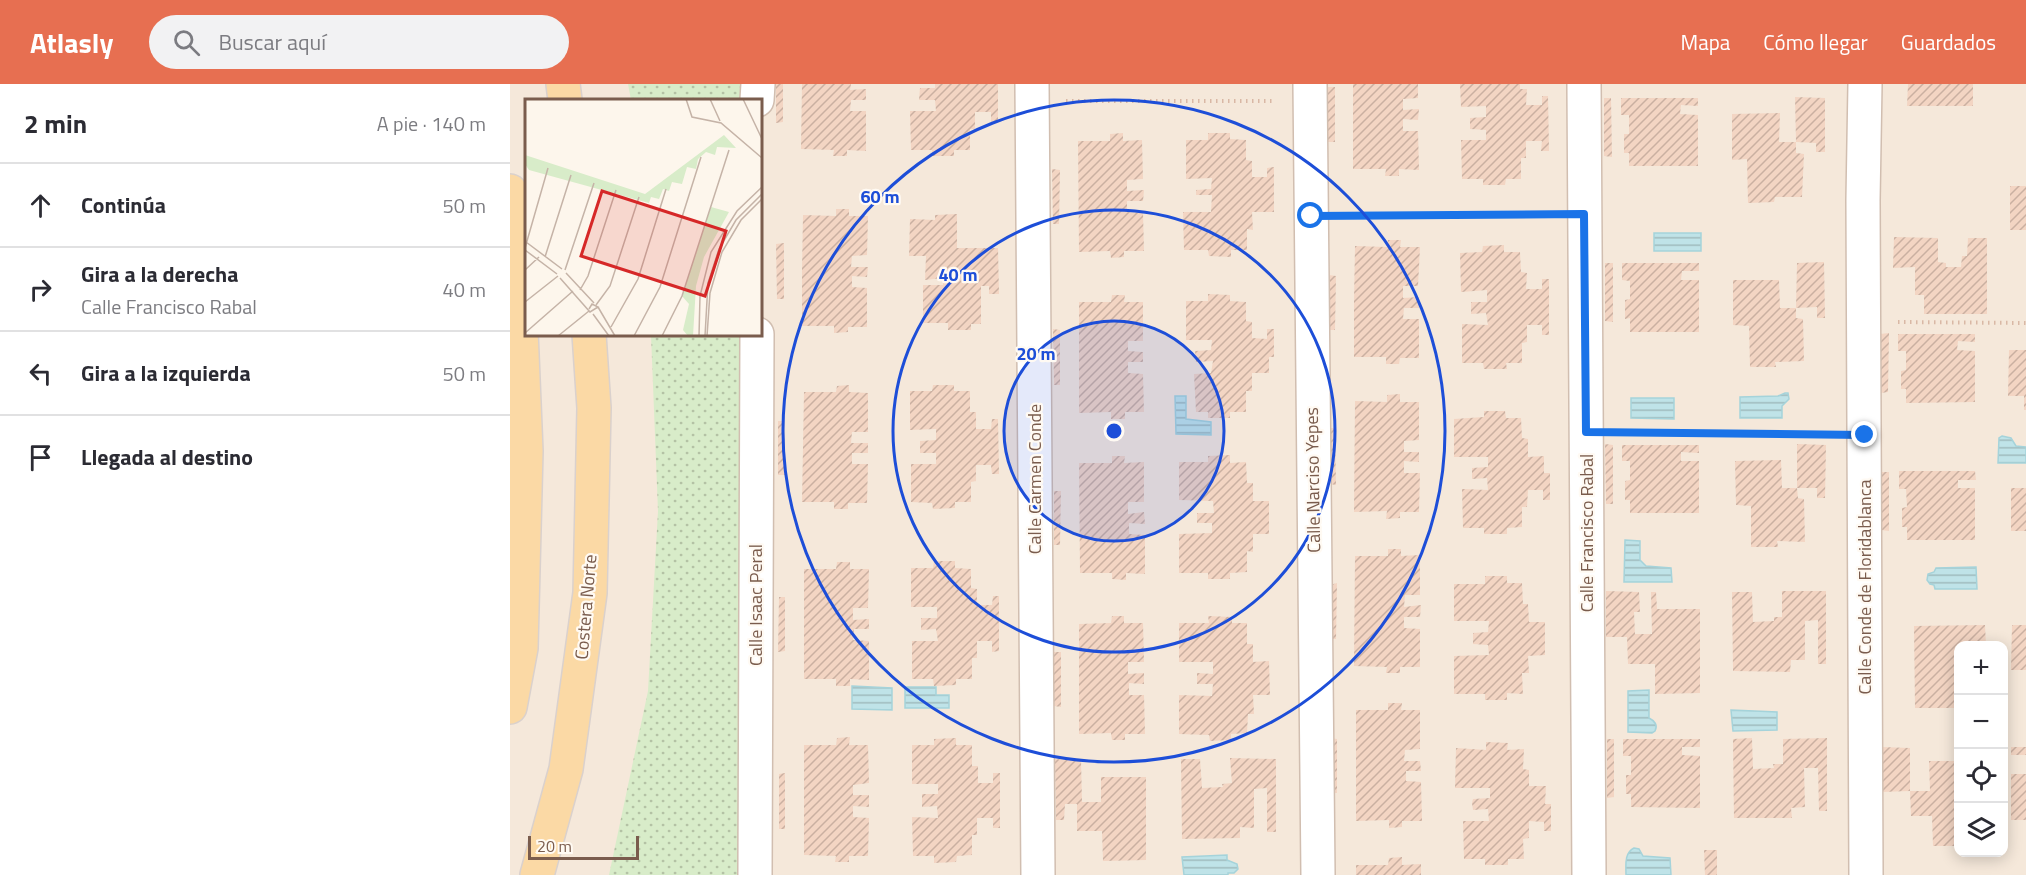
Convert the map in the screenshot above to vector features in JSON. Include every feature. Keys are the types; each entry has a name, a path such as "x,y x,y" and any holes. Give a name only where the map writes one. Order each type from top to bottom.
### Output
{"main road":[{"path":"563,84 566,99"},
{"path":"510,191 517,233 526,451 521,648 510,707"},
{"name":"Costera Norte","path":"537,875 567,769 590,593 594,408 589,336"}],"street":[{"name":"Calle Francisco Rabal","path":"1584,84 1589,875"},
{"name":"Calle Conde de Floridablanca","path":"1864,84 1866,875"},
{"name":"Calle Carmen Conde","path":"1032,92 1038,875"},
{"name":"Calle Narciso Yepes","path":"1310,92 1318,875"},
{"name":"Calle Isaac Peral","path":"755,875 757,336"}],"path":[{"path":"1032,92 1310,92"},
{"path":"1311,216 1584,214"},
{"path":"1864,321 2026,323"},
{"path":"1586,432 1865,435"}],"shaded area":[{"path":"510,84 2026,84 2026,875 510,875"}],"green space":[{"path":"628,84 758,84 758,99 631,99"},
{"path":"651,336 758,336 757,875 609,875 648,691 658,511"}],"water":[{"path":"1654,233 1701,233 1701,251 1654,251"},
{"path":"1788,393 1789,399 1782,406 1782,418 1740,418 1740,397 1778,396"},
{"path":"1175,396 1186,396 1186,419 1211,422 1211,435 1176,434"},
{"path":"1631,398 1674,398 1674,419 1631,418"},
{"path":"2002,436 2011,438 2016,446 2026,447 2026,463 1998,463 1999,438"},
{"path":"1625,540 1640,541 1640,560 1646,566 1671,568 1672,582 1624,582"},
{"path":"1976,567 1977,589 1935,589 1934,585 1927,580 1928,574 1934,572 1936,568"},
{"path":"852,686 892,688 892,710 852,709"},
{"path":"905,687 936,687 936,695 949,695 949,708 905,708"},
{"path":"1649,690 1649,718 1655,723 1655,731 1652,733 1628,732 1628,691"},
{"path":"1731,710 1777,712 1777,730 1733,731"},
{"path":"1634,848 1639,849 1643,856 1670,858 1671,875 1626,875 1627,856"},
{"path":"1227,855 1227,860 1237,864 1238,869 1234,873 1184,875 1182,857"}],"building":[{"path":"776,84 783,84 783,122 776,123"},
{"path":"802,84 851,84 850,90 866,89 866,100 851,100 850,111 866,111 866,151 847,150 847,156 833,156 834,150 801,149"},
{"path":"935,84 998,84 998,121 991,122 991,112 975,112 975,129 970,129 970,150 954,150 954,156 932,156 932,150 911,150 910,111 936,111 935,100 919,100 920,88 935,88"},
{"path":"1353,84 1418,84 1418,98 1403,99 1403,110 1419,109 1418,120 1403,119 1403,131 1418,131 1419,170 1399,169 1399,176 1385,176 1386,169 1353,169"},
{"path":"1460,84 1520,84 1520,89 1527,89 1526,105 1542,105 1542,96 1548,96 1549,151 1541,151 1542,141 1526,141 1526,158 1521,158 1521,179 1506,179 1505,185 1483,185 1483,179 1462,179 1461,140 1486,140 1486,130 1470,129 1470,118 1486,117 1486,106 1461,107"},
{"path":"1908,84 1973,84 1973,106 1907,106"},
{"path":"1328,87 1335,87 1335,142 1328,142"},
{"path":"1795,97 1825,98 1825,152 1816,152 1816,143 1796,142"},
{"path":"1604,98 1611,98 1612,157 1604,156"},
{"path":"1621,98 1698,98 1698,106 1681,105 1680,114 1698,115 1698,166 1629,166 1629,153 1624,153 1624,134 1629,134 1629,115 1621,115"},
{"path":"1780,113 1779,142 1796,142 1796,153 1804,154 1802,197 1775,197 1774,202 1748,203 1747,159 1732,160 1732,114"},
{"path":"1123,133 1123,141 1142,140 1143,179 1127,180 1127,191 1144,190 1143,201 1127,201 1127,212 1143,213 1144,251 1124,251 1124,257 1111,258 1110,251 1079,252 1078,141 1110,141 1110,134"},
{"path":"1208,133 1230,133 1230,139 1246,140 1246,160 1252,161 1252,177 1267,177 1267,168 1274,167 1274,212 1252,212 1253,230 1247,229 1247,250 1231,250 1231,257 1209,256 1208,250 1184,250 1183,212 1211,212 1212,195 1196,195 1196,190 1211,189 1212,178 1186,179 1186,140 1208,140"},
{"path":"1052,169 1060,170 1059,224 1053,224"},
{"path":"2010,186 2026,186 2026,230 2010,230"},
{"path":"836,209 849,209 849,216 868,216 867,255 852,256 851,267 868,267 867,277 852,276 852,287 867,288 867,327 848,327 848,332 834,333 834,326 802,326 802,271 803,215 836,216"},
{"path":"957,214 957,248 998,248 999,294 989,294 989,286 981,286 981,324 971,324 971,330 948,330 948,323 923,323 923,285 943,285 943,278 925,280 926,256 909,256 910,219 935,220 935,215"},
{"path":"1894,237 1938,238 1938,262 1946,263 1946,267 1961,267 1962,256 1967,256 1968,238 1987,238 1987,314 1924,314 1924,295 1915,295 1915,267 1893,268"},
{"path":"1388,240 1401,240 1400,247 1420,247 1418,286 1403,286 1403,298 1419,297 1419,308 1404,308 1403,319 1419,319 1419,358 1400,358 1399,364 1386,364 1386,357 1354,357 1355,246 1387,247"},
{"path":"784,243 784,299 777,299 776,244"},
{"path":"1504,245 1504,252 1520,252 1521,272 1527,273 1526,289 1542,289 1542,279 1549,279 1549,335 1542,335 1542,325 1527,325 1527,342 1522,343 1522,363 1506,363 1507,369 1484,369 1483,363 1462,363 1462,324 1488,325 1486,313 1471,314 1471,302 1487,302 1487,290 1461,292 1460,253 1482,252 1483,246"},
{"path":"1824,262 1825,318 1817,318 1817,307 1796,308 1797,263"},
{"path":"1605,263 1613,263 1613,322 1605,321"},
{"path":"1622,263 1699,263 1699,271 1682,271 1681,280 1699,280 1699,332 1630,332 1630,318 1625,319 1625,300 1630,299 1630,281 1622,280"},
{"path":"1329,275 1336,276 1335,330 1329,330"},
{"path":"1733,280 1779,280 1780,308 1796,308 1796,318 1803,319 1804,361 1775,362 1776,367 1750,367 1749,326 1733,325"},
{"path":"1208,294 1230,295 1230,301 1246,302 1246,321 1252,322 1252,338 1267,339 1267,329 1274,329 1274,357 1269,357 1269,373 1252,373 1252,391 1246,391 1246,412 1230,412 1230,418 1208,418 1208,412 1196,412 1194,374 1211,373 1213,361 1196,362 1195,351 1211,350 1212,340 1186,340 1186,301 1208,301"},
{"path":"1112,295 1125,295 1124,302 1143,302 1143,341 1128,341 1128,351 1143,352 1143,362 1128,362 1128,373 1143,374 1144,412 1125,412 1125,419 1111,419 1111,412 1079,413 1079,302 1111,302"},
{"path":"1053,329 1060,330 1060,385 1054,385"},
{"path":"1889,333 1888,392 1881,393 1880,334"},
{"path":"1898,334 1975,334 1975,342 1958,341 1957,350 1975,351 1975,402 1906,403 1906,389 1901,389 1901,371 1906,370 1906,351 1898,351"},
{"path":"2009,350 2026,350 2026,410 2024,410 2024,396 2008,396"},
{"path":"849,385 849,392 868,393 868,432 852,432 851,443 868,443 868,453 852,453 852,464 868,464 867,503 848,503 848,509 834,509 834,502 802,502 804,392 836,392 837,386"},
{"path":"933,385 954,385 954,391 970,391 970,412 976,412 976,429 991,429 992,419 998,419 999,474 992,474 991,465 976,465 976,481 971,482 971,502 955,502 955,508 933,509 932,503 911,502 911,464 936,464 936,453 920,453 920,441 936,440 936,429 910,430 910,391 932,391"},
{"path":"1400,394 1400,402 1419,402 1419,440 1404,441 1404,452 1419,452 1419,462 1404,461 1404,473 1420,473 1419,512 1400,512 1400,518 1386,519 1387,511 1354,512 1355,401 1387,402 1387,395"},
{"path":"1484,411 1505,411 1506,418 1521,418 1522,438 1528,439 1528,457 1544,456 1544,473 1550,473 1550,500 1543,500 1543,490 1528,490 1527,507 1522,507 1522,527 1507,528 1507,534 1484,534 1484,528 1463,528 1462,489 1488,490 1487,478 1472,479 1472,468 1488,467 1488,457 1454,457 1454,419 1484,417"},
{"path":"778,421 784,421 785,475 778,475"},
{"path":"1329,428 1335,428 1336,485 1330,484"},
{"path":"1605,444 1613,445 1613,504 1606,504"},
{"path":"1797,444 1826,445 1825,498 1817,498 1817,488 1797,488"},
{"path":"1622,445 1699,445 1699,453 1681,452 1681,461 1699,461 1699,513 1630,513 1630,500 1625,500 1625,481 1630,480 1630,461 1622,461"},
{"path":"1230,455 1230,463 1246,462 1247,483 1253,483 1253,501 1269,501 1269,534 1253,534 1253,552 1247,551 1247,572 1230,573 1230,579 1208,579 1208,573 1179,573 1179,534 1212,533 1212,523 1197,523 1197,513 1214,513 1213,501 1179,500 1179,462 1208,462 1208,456"},
{"path":"1112,456 1125,456 1124,463 1144,462 1144,502 1128,502 1128,514 1144,512 1145,524 1129,523 1129,534 1145,535 1145,574 1126,573 1126,580 1112,579 1112,573 1080,573 1079,463 1112,463"},
{"path":"1781,460 1782,488 1797,488 1798,498 1804,499 1805,542 1777,541 1778,547 1751,547 1751,506 1736,505 1735,461"},
{"path":"1899,471 1975,471 1976,480 1958,480 1958,488 1975,488 1975,540 1907,540 1907,527 1902,527 1902,508 1907,507 1906,489 1899,489"},
{"path":"1881,472 1889,472 1889,531 1881,530"},
{"path":"2011,488 2026,488 2026,531 2011,531"},
{"path":"1054,491 1061,491 1060,545 1054,545"},
{"path":"1388,549 1401,549 1401,556 1420,555 1420,595 1405,595 1404,607 1421,605 1420,617 1404,617 1404,628 1420,629 1420,667 1400,667 1400,673 1386,673 1387,667 1354,666 1355,556 1388,556"},
{"path":"934,561 955,561 955,568 971,569 971,588 977,589 977,605 992,605 993,596 999,596 999,651 992,652 992,641 977,641 977,658 972,658 972,679 956,679 956,685 934,686 933,679 912,679 912,641 938,641 936,629 921,630 921,618 937,618 937,607 911,607 911,568 933,568"},
{"path":"837,562 850,562 850,569 869,569 868,608 853,608 853,620 869,619 869,629 854,629 853,640 869,641 869,680 850,679 850,686 836,686 836,679 804,679 804,569 836,569"},
{"path":"1485,576 1507,576 1507,583 1522,583 1523,604 1528,604 1529,622 1545,622 1545,655 1528,656 1529,673 1522,673 1523,694 1507,693 1507,700 1485,700 1485,694 1454,694 1454,656 1489,655 1488,645 1473,644 1473,633 1488,632 1489,621 1454,621 1454,584 1485,584"},
{"path":"1337,583 1336,639 1330,639 1330,585"},
{"path":"1606,591 1639,592 1640,612 1634,612 1635,634 1652,634 1651,592 1656,592 1657,609 1700,609 1700,693 1655,694 1655,664 1628,664 1627,637 1606,637"},
{"path":"1782,591 1826,591 1826,664 1818,664 1818,620 1805,621 1805,660 1791,660 1790,672 1733,671 1732,592 1752,592 1753,622 1774,621 1774,617 1782,617"},
{"path":"779,597 785,597 785,651 778,652"},
{"path":"1112,616 1124,616 1124,623 1143,623 1144,662 1128,662 1128,674 1144,673 1144,684 1129,683 1129,695 1144,695 1145,734 1125,734 1125,740 1112,740 1111,733 1079,734 1079,624 1111,623"},
{"path":"1208,616 1232,617 1232,623 1247,623 1247,644 1253,644 1253,662 1269,661 1270,695 1253,695 1254,714 1248,714 1247,733 1231,734 1231,740 1210,741 1209,735 1179,734 1179,695 1212,696 1213,684 1197,684 1197,673 1213,674 1213,662 1179,662 1179,623 1209,623"},
{"path":"1985,625 1986,641 1954,641 1954,708 1915,708 1914,626"},
{"path":"2012,625 2026,625 2026,670 2011,670"},
{"path":"1054,652 1061,652 1061,707 1054,706"},
{"path":"1388,703 1402,703 1401,710 1420,710 1420,749 1405,750 1404,761 1420,761 1421,771 1406,771 1406,781 1421,782 1422,821 1402,821 1402,827 1389,828 1389,820 1356,821 1356,710 1388,710"},
{"path":"850,737 849,745 868,745 869,783 853,785 853,795 869,795 869,807 853,806 853,817 869,818 868,856 849,856 849,862 835,862 836,856 804,855 804,745 836,745 837,738"},
{"path":"956,738 956,745 972,745 972,766 978,766 978,783 993,783 993,773 1000,773 1000,828 993,828 993,818 977,818 977,835 972,835 972,855 957,856 956,862 934,863 934,856 913,856 912,817 938,818 937,806 922,807 922,794 938,794 938,784 912,784 912,745 934,745 934,739"},
{"path":"1330,738 1337,739 1337,793 1330,793"},
{"path":"1752,738 1753,769 1774,768 1773,764 1783,764 1783,739 1827,738 1827,811 1819,811 1818,768 1804,768 1805,807 1791,808 1792,818 1734,818 1733,739"},
{"path":"1607,739 1614,739 1614,797 1607,798"},
{"path":"1623,739 1700,739 1700,747 1682,747 1682,755 1700,756 1700,808 1631,807 1631,794 1626,794 1626,775 1631,775 1631,756 1623,756"},
{"path":"1486,742 1508,743 1507,750 1524,749 1523,769 1529,770 1529,786 1546,786 1545,804 1551,804 1551,831 1544,831 1544,822 1529,821 1529,838 1523,839 1524,859 1508,859 1508,865 1485,865 1485,859 1464,859 1463,821 1489,821 1488,809 1473,810 1472,803 1473,799 1490,798 1490,788 1455,788 1456,748 1486,750"},
{"path":"1882,747 1910,748 1910,791 1882,792"},
{"path":"2011,747 2026,747 2026,755 2011,755"},
{"path":"1230,758 1276,759 1276,832 1267,832 1267,788 1254,789 1254,828 1240,827 1240,838 1182,839 1181,759 1200,759 1202,788 1223,787 1222,784 1232,783"},
{"path":"1055,759 1081,760 1082,802 1101,802 1101,777 1146,777 1146,860 1103,861 1102,831 1077,831 1077,804 1065,804 1064,820 1056,820"},
{"path":"1929,761 1954,761 1954,846 1933,846 1932,816 1911,816 1910,791 1930,791"},
{"path":"785,773 785,829 779,829 779,774"},
{"path":"2011,774 2026,774 2026,820 2011,820"},
{"path":"1704,850 1717,850 1717,875 1705,875"},
{"path":"1402,857 1402,865 1421,864 1421,875 1356,875 1356,865 1388,865 1389,858"}],"route":[{"path":"1311,216 1584,214 1586,432 1865,435"}]}
